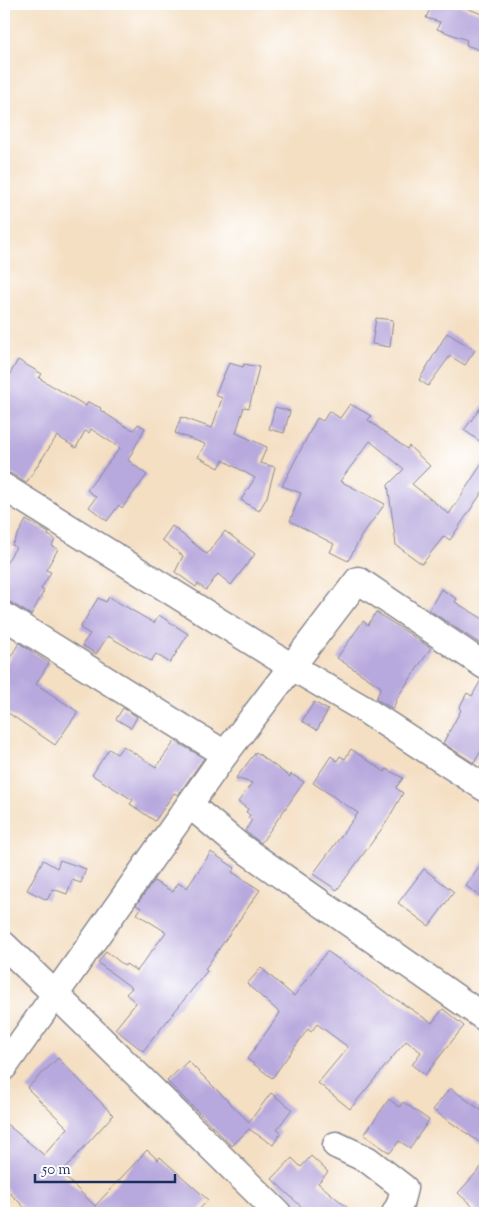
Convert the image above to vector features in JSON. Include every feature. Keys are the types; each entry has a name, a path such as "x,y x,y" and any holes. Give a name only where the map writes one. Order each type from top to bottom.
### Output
{"street":[{"path":"4,487 292,667 362,708 485,788"},
{"path":"4,1067 225,754 358,580 485,666"},
{"path":"4,616 225,754"},
{"path":"190,805 238,845 485,1018"},
{"path":"4,945 278,1213"},
{"path":"336,1144 368,1160 404,1188 400,1204 395,1213"}],"building":[{"path":"432,4 455,4 485,15 485,52 466,45 467,40 437,29 440,22 426,18"},
{"path":"376,318 393,320 390,347 372,344"},
{"path":"447,333 475,350 465,365 450,356 428,386 419,380"},
{"path":"18,360 42,374 39,378 86,406 88,402 101,408 100,410 134,430 138,424 145,428 128,460 147,475 122,508 119,505 107,521 89,507 96,497 87,490 120,448 91,429 89,433 85,431 76,448 57,436 26,483 12,474 4,472 4,384"},
{"path":"229,363 243,367 244,364 259,367 249,408 244,407 236,433 267,447 260,463 275,467 267,497 259,511 241,500 255,478 223,460 219,468 198,457 205,444 175,433 181,417 212,428 222,398 215,395"},
{"path":"485,402 485,445 464,430"},
{"path":"350,404 371,416 368,420 407,449 409,446 430,466 412,484 449,514 485,459 485,488 450,540 444,536 422,564 396,545 388,485 404,469 370,441 340,481 385,504 362,535 348,561 330,552 334,544 290,521 301,493 282,486 317,418 323,421 329,411 340,418"},
{"path":"275,407 290,411 284,433 269,429"},
{"path":"26,520 49,533 48,535 55,539 52,546 58,549 46,570 51,572 41,589 44,591 31,615 4,600 4,567 16,547 12,545"},
{"path":"172,526 207,554 225,531 255,554 231,585 218,574 206,590 198,584 196,587 175,572 183,556 162,540"},
{"path":"441,589 457,599 455,602 485,620 485,647 429,610"},
{"path":"109,597 154,623 159,615 188,634 170,663 156,654 151,661 108,636 96,654 82,645 90,634 80,628 98,598 106,602"},
{"path":"376,612 431,648 397,698 393,709 376,699 381,687 337,658 363,621 368,625"},
{"path":"19,643 49,663 36,684 78,712 55,745 4,710 4,668"},
{"path":"481,680 485,681 485,744 474,763 443,743 461,710 459,708 467,693 472,696"},
{"path":"314,702 328,710 317,730 302,721"},
{"path":"123,708 137,717 131,728 116,719"},
{"path":"175,741 204,758 178,795 174,793 155,821 130,804 133,800 92,775 109,749 117,754 123,746 156,767"},
{"path":"351,749 385,772 386,769 403,778 396,788 403,793 386,823 337,890 313,874 358,813 313,783 331,756 337,761 340,756 345,759"},
{"path":"256,752 290,777 291,774 304,782 261,843 245,831 252,820 248,818 250,815 246,812 248,809 238,802 252,783 236,778"},
{"path":"211,852 235,868 232,872 260,890 205,969 207,971 143,1051 115,1029 136,1003 126,994 132,988 98,963 106,951 125,966 126,964 137,971 166,932 137,914 141,908 136,905 154,881 173,892 178,883 187,888"},
{"path":"485,859 485,888 480,896 466,886"},
{"path":"43,860 57,868 60,860 86,869 81,883 72,880 67,894 53,889 47,900 27,890"},
{"path":"424,869 454,892 429,926 398,903"},
{"path":"327,951 432,1023 443,1009 464,1026 425,1075 412,1065 421,1052 406,1041 350,1109 318,1083 348,1047 317,1024 311,1032 308,1029 272,1078 247,1059 280,1013 247,984 261,968 294,996"},
{"path":"58,1058 113,1115 61,1173 95,1206 147,1150 158,1160 160,1157 208,1200 196,1213 33,1213 27,1207 25,1208 4,1187 4,1122 44,1155 68,1128 27,1088"},
{"path":"188,1061 249,1122 271,1093 292,1109 277,1129 281,1132 273,1145 249,1129 232,1146 167,1081"},
{"path":"450,1088 485,1113 485,1146 433,1110"},
{"path":"389,1099 399,1107 403,1102 429,1120 410,1148 399,1141 390,1153 364,1135"},
{"path":"311,1156 328,1172 318,1183 354,1213 308,1213 272,1179 292,1158 301,1167"},
{"path":"485,1163 485,1213 480,1213 458,1193"}]}
